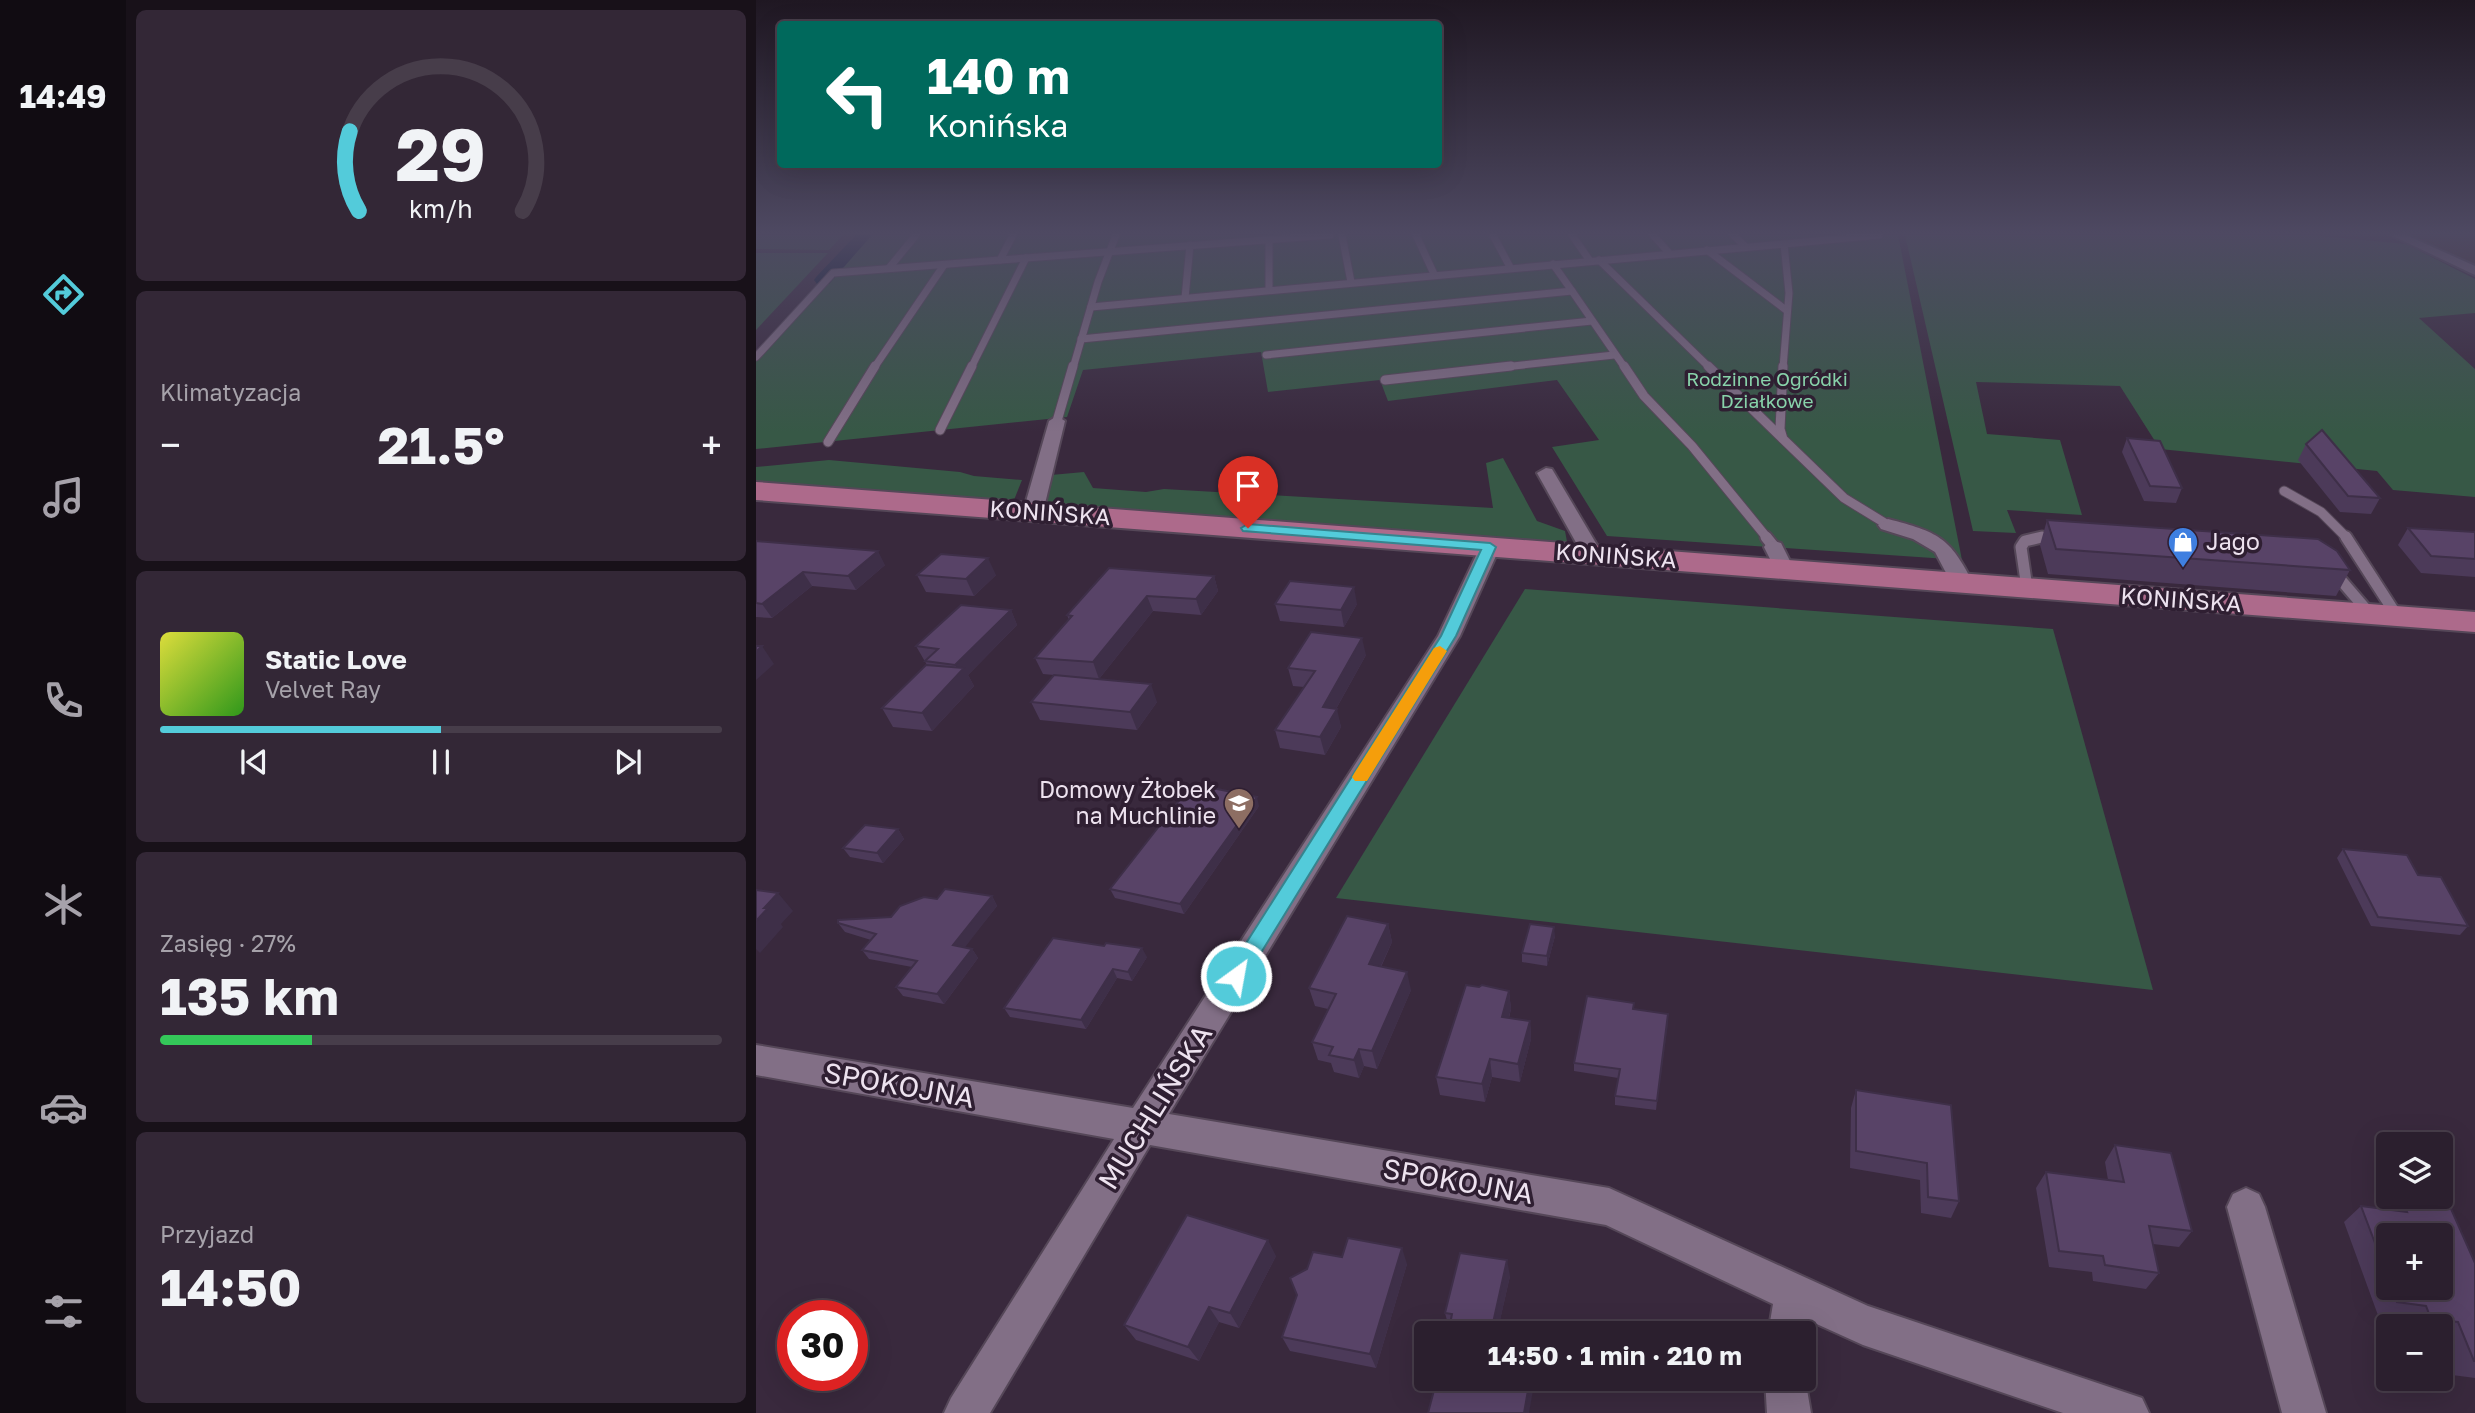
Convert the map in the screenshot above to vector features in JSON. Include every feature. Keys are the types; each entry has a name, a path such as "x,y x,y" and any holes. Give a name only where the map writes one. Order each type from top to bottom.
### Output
{"main road":[{"name":"KONIŃSKA","path":"756,491 1592,555 1779,558 1962,583 2475,622"}],"street":[{"path":"1033,512 1057,421"},
{"path":"1546,473 1559,500 1586,537 1592,555"},
{"path":"1888,525 1919,536 1948,553 1962,583"},
{"name":"MUCHLIŃSKA","path":"967,1413 1142,1126 1449,636 1490,547"},
{"name":"SPOKOJNA","path":"756,1060 1609,1207 1863,1325 2127,1413"},
{"path":"2246,1207 2304,1413"},
{"path":"1790,1321 1795,1292"},
{"path":"1787,1391 1789,1413"}],"lane":[{"path":"756,357 807,301"},
{"path":"828,442 860,388 919,301"},
{"path":"940,430 1005,301"},
{"path":"1057,421 1093,301"},
{"path":"1091,307 1154,301"},
{"path":"1081,339 1470,301"},
{"path":"1579,301 1644,396 1685,437 1779,558"},
{"path":"1641,301 1842,498 1860,513 1888,525"},
{"path":"1774,301 1786,310"},
{"path":"1783,439 1780,429 1788,301"},
{"path":"1266,355 1592,321"},
{"path":"1385,380 1614,355"},
{"path":"2284,491 2305,498 2325,513 2344,533 2383,615"},
{"path":"2026,588 2021,547 2025,541 2046,534 2067,534"},
{"path":"2328,566 2383,615"}],"green space":[{"path":"756,301 783,301 756,330"},
{"name":"Rodzinne Ogródki Działkowe","path":"807,301 1911,301 1962,560 1607,536 1552,447 1599,440 1557,380 1388,401 1380,380 1268,392 1261,352 1083,370 1067,417 756,449 756,356"},
{"path":"1920,301 2475,301 2475,313 2419,318 2475,369 2475,497 2393,490 2377,471 2160,449 2120,386 1976,382 1987,434 2060,440 2082,515 2007,510 2016,533 1973,531"},
{"path":"1503,458 1537,521 1565,531 1568,547 1062,509 1047,501 1046,487 1051,475 1084,472 1093,488 1146,492 1164,489 1493,508 1486,463"},
{"path":"829,460 1022,480 1012,505 756,485 756,467"},
{"path":"1525,589 2053,629 2153,990 1336,898"}],"building":[{"path":"2322,430 2380,498 2348,496 2306,444"},
{"path":"2127,438 2160,441 2182,488 2150,486"},
{"path":"2047,520 2318,539 2337,551 2350,570 2056,549"},
{"path":"2408,528 2475,532 2475,559 2431,556"},
{"path":"756,541 878,551 848,576 803,572 762,604 756,603"},
{"path":"941,554 988,558 966,579 917,575"},
{"path":"1109,568 1214,576 1196,599 1147,596 1093,662 1035,658 1072,616 1067,615"},
{"path":"1290,581 1354,587 1341,610 1275,604"},
{"path":"961,605 1011,610 955,665 925,661 938,649 916,646"},
{"path":"1311,632 1362,638 1323,707 1337,709 1320,737 1275,730 1315,671 1288,668"},
{"path":"926,665 964,668 922,713 882,708"},
{"path":"1054,675 1151,684 1130,712 1031,702"},
{"path":"1192,784 1257,797 1180,904 1110,889"},
{"path":"865,825 898,829 877,853 843,848"},
{"path":"2343,849 2407,855 2418,875 2441,877 2468,926 2378,917"},
{"path":"945,889 992,896 953,945 972,949 937,994 896,987 917,961 862,950 876,934 838,923 838,920 891,917 900,906 924,897 937,899"},
{"path":"756,890 778,893 756,921"},
{"path":"1347,916 1388,924 1369,964 1407,972 1372,1051 1359,1049 1354,1060 1329,1055 1333,1047 1312,1042 1336,994 1309,988"},
{"path":"1530,924 1554,927 1547,956 1522,953"},
{"path":"1053,938 1104,946 1106,943 1142,948 1128,972 1113,969 1081,1020 1004,1008"},
{"path":"1466,985 1482,985 1509,991 1502,1017 1530,1021 1518,1064 1490,1059 1482,1084 1436,1077"},
{"path":"1587,996 1634,1003 1633,1009 1668,1014 1657,1101 1615,1096 1620,1069 1574,1063"},
{"path":"1856,1090 1951,1105 1959,1201 1928,1197 1927,1163 1856,1151"},
{"path":"2115,1145 2171,1153 2192,1231 2149,1226 2159,1273 2105,1265 2103,1256 2059,1251 2046,1172 2124,1182"},
{"path":"2361,1206 2407,1212 2406,1209 2451,1209 2475,1263 2475,1361 2458,1322 2453,1321 2453,1314 2429,1314 2426,1306 2397,1302 2396,1300 2453,1300 2453,1223 2376,1223 2376,1246"},
{"path":"1187,1215 1268,1240 1230,1313 1209,1307 1188,1347 1124,1325"},
{"path":"1348,1238 1402,1248 1370,1354 1282,1337 1297,1295 1290,1278 1307,1269 1313,1252 1342,1257"},
{"path":"1460,1253 1507,1260 1493,1321 1451,1321 1452,1314 1445,1313"},
{"path":"1434,1391 1528,1391 1524,1413 1428,1413"}],"slow traffic":[{"path":"1361,777 1440,651"}],"place":[{"name":"Jago","path":"2183,569"},
{"name":"Domowy Żłobek na Muchlinie","path":"1239,830"}],"route":[{"path":"1236,976 1449,636 1490,547 1248,528"}]}
